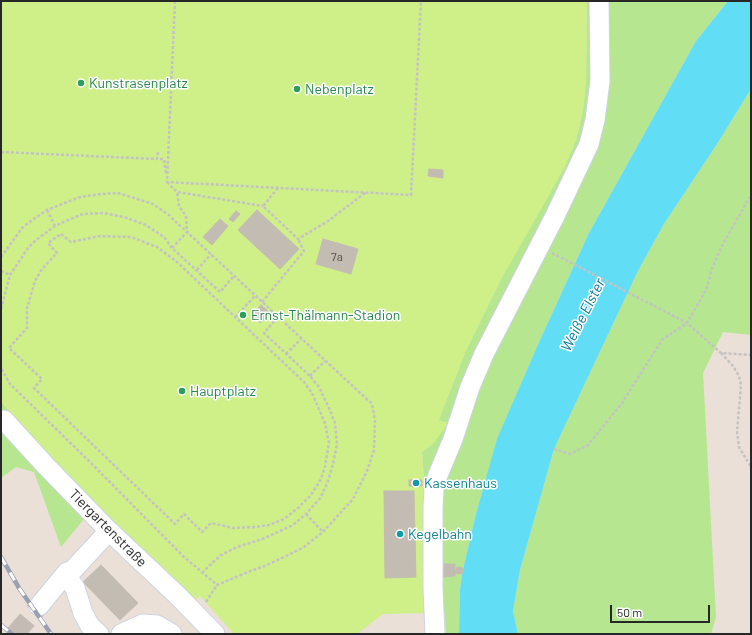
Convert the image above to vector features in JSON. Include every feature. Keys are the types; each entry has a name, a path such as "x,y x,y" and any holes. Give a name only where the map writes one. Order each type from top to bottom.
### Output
{"lane":[{"path":"435,634 433,588 434,489 438,475 453,439 470,387 484,354 555,216 589,144 595,120 600,81 599,1"},
{"name":"Tiergartenstraße","path":"4,420 109,531 177,595 215,634"},
{"path":"39,606 67,572 72,571 109,531"},
{"path":"66,575 75,588 83,613 90,626 98,634"},
{"path":"121,634 143,624 157,625 172,634"}],"path":[{"path":"166,182 175,1"},
{"path":"166,182 411,195 420,1"},
{"path":"1,152 164,159 166,182 177,192 263,206 298,239 304,251 262,302"},
{"path":"157,159 158,152"},
{"path":"263,206 278,188"},
{"path":"172,248 187,232 186,216 179,206 177,192"},
{"path":"298,239 328,221 365,192"},
{"path":"1,257 22,228 47,210 80,197 118,193 153,204 169,215 179,226 212,254 255,296 372,404 375,420 374,450 367,471 353,499 323,532 304,547 267,565 217,585 206,602 194,614"},
{"path":"554,449 570,454 588,445 622,403 662,340 687,322 706,290 713,266 723,244 751,195"},
{"path":"47,210 55,226"},
{"path":"1,309 10,275 28,248 55,226 83,214 104,213 124,217 146,226 164,237 172,248 220,292 234,276"},
{"path":"61,234 71,242 100,236 131,237 158,247 177,262 236,317 304,382 312,393 325,423 329,443 323,472 311,495 284,519 269,525 255,527 233,528 211,523 202,532 184,514 175,524 34,388 42,379 9,348 26,328 27,308 35,281 42,269 57,253 48,243 61,234"},
{"path":"552,253 687,322 733,366 738,376 740,385 737,432 739,447 751,467"},
{"path":"197,270 212,254"},
{"path":"1,271 10,275"},
{"path":"236,317 255,296"},
{"path":"202,574 223,554 237,547 275,534 293,525 306,514 321,497 328,481 333,464 336,444 335,423 330,408 319,388 310,376 264,333 278,317"},
{"path":"286,354 301,339"},
{"path":"720,353 751,355"},
{"path":"310,376 325,361"},
{"path":"1,368 10,384 183,556 202,574 217,585"},
{"path":"306,514 323,532"}],"green space":[{"name":"Ernst-Thälmann-Stadion","path":"1,1 587,1 586,81 583,111 576,140 565,167 502,278 466,351 439,420 448,423 433,444 422,452 426,514 427,613 383,614 357,634 234,634 200,596 192,603 53,466 1,401"},
{"path":"587,1 728,1 696,41 589,233 540,340 498,439 476,514 462,574 459,634 446,634 445,614 427,613 426,514 422,452 433,443 448,423 439,421 283,293 576,140 583,110 586,81"},
{"path":"751,89 751,335 723,332 703,373 716,617 711,634 518,634 513,611 520,570 554,449 638,271 664,224 717,144"},
{"path":"1,401 53,466 93,508 61,547 34,472 16,467 1,478"}],"water":[{"name":"Weiße Elster","path":"728,1 751,1 751,89 717,144 664,224 638,271 554,449 520,570 513,611 518,634 459,634 462,574 476,514 497,439 589,233 696,41"}],"building":[{"path":"429,169 443,170 443,178 428,176"},
{"path":"257,210 299,249 280,269 238,230"},
{"path":"236,211 240,214 233,222 229,219"},
{"path":"220,219 228,226 212,245 203,237"},
{"path":"323,239 358,249 351,274 316,264"},
{"path":"261,305 270,313 260,323 252,315"},
{"name":"Kassenhaus","path":"409,480 422,480 422,486 409,486"},
{"name":"Kegelbahn","path":"384,491 414,491 416,577 385,578"},
{"path":"442,564 455,564 455,572 457,567 463,568 462,574 455,573 455,576 443,577"},
{"path":"101,565 138,603 120,620 83,582"}],"tunnel":[{"path":"15,634 39,606"}],"railway":[{"path":"1,557 19,588 51,634"},
{"path":"1,625 12,634"}],"place":[{"name":"Kunstrasenplatz","path":"81,83"},
{"name":"Nebenplatz","path":"297,89"},
{"name":"Ernst-Thälmann-Stadion","path":"243,315"},
{"name":"Hauptplatz","path":"182,391"},
{"name":"Kassenhaus","path":"416,483"},
{"name":"Kegelbahn","path":"400,534"}]}
